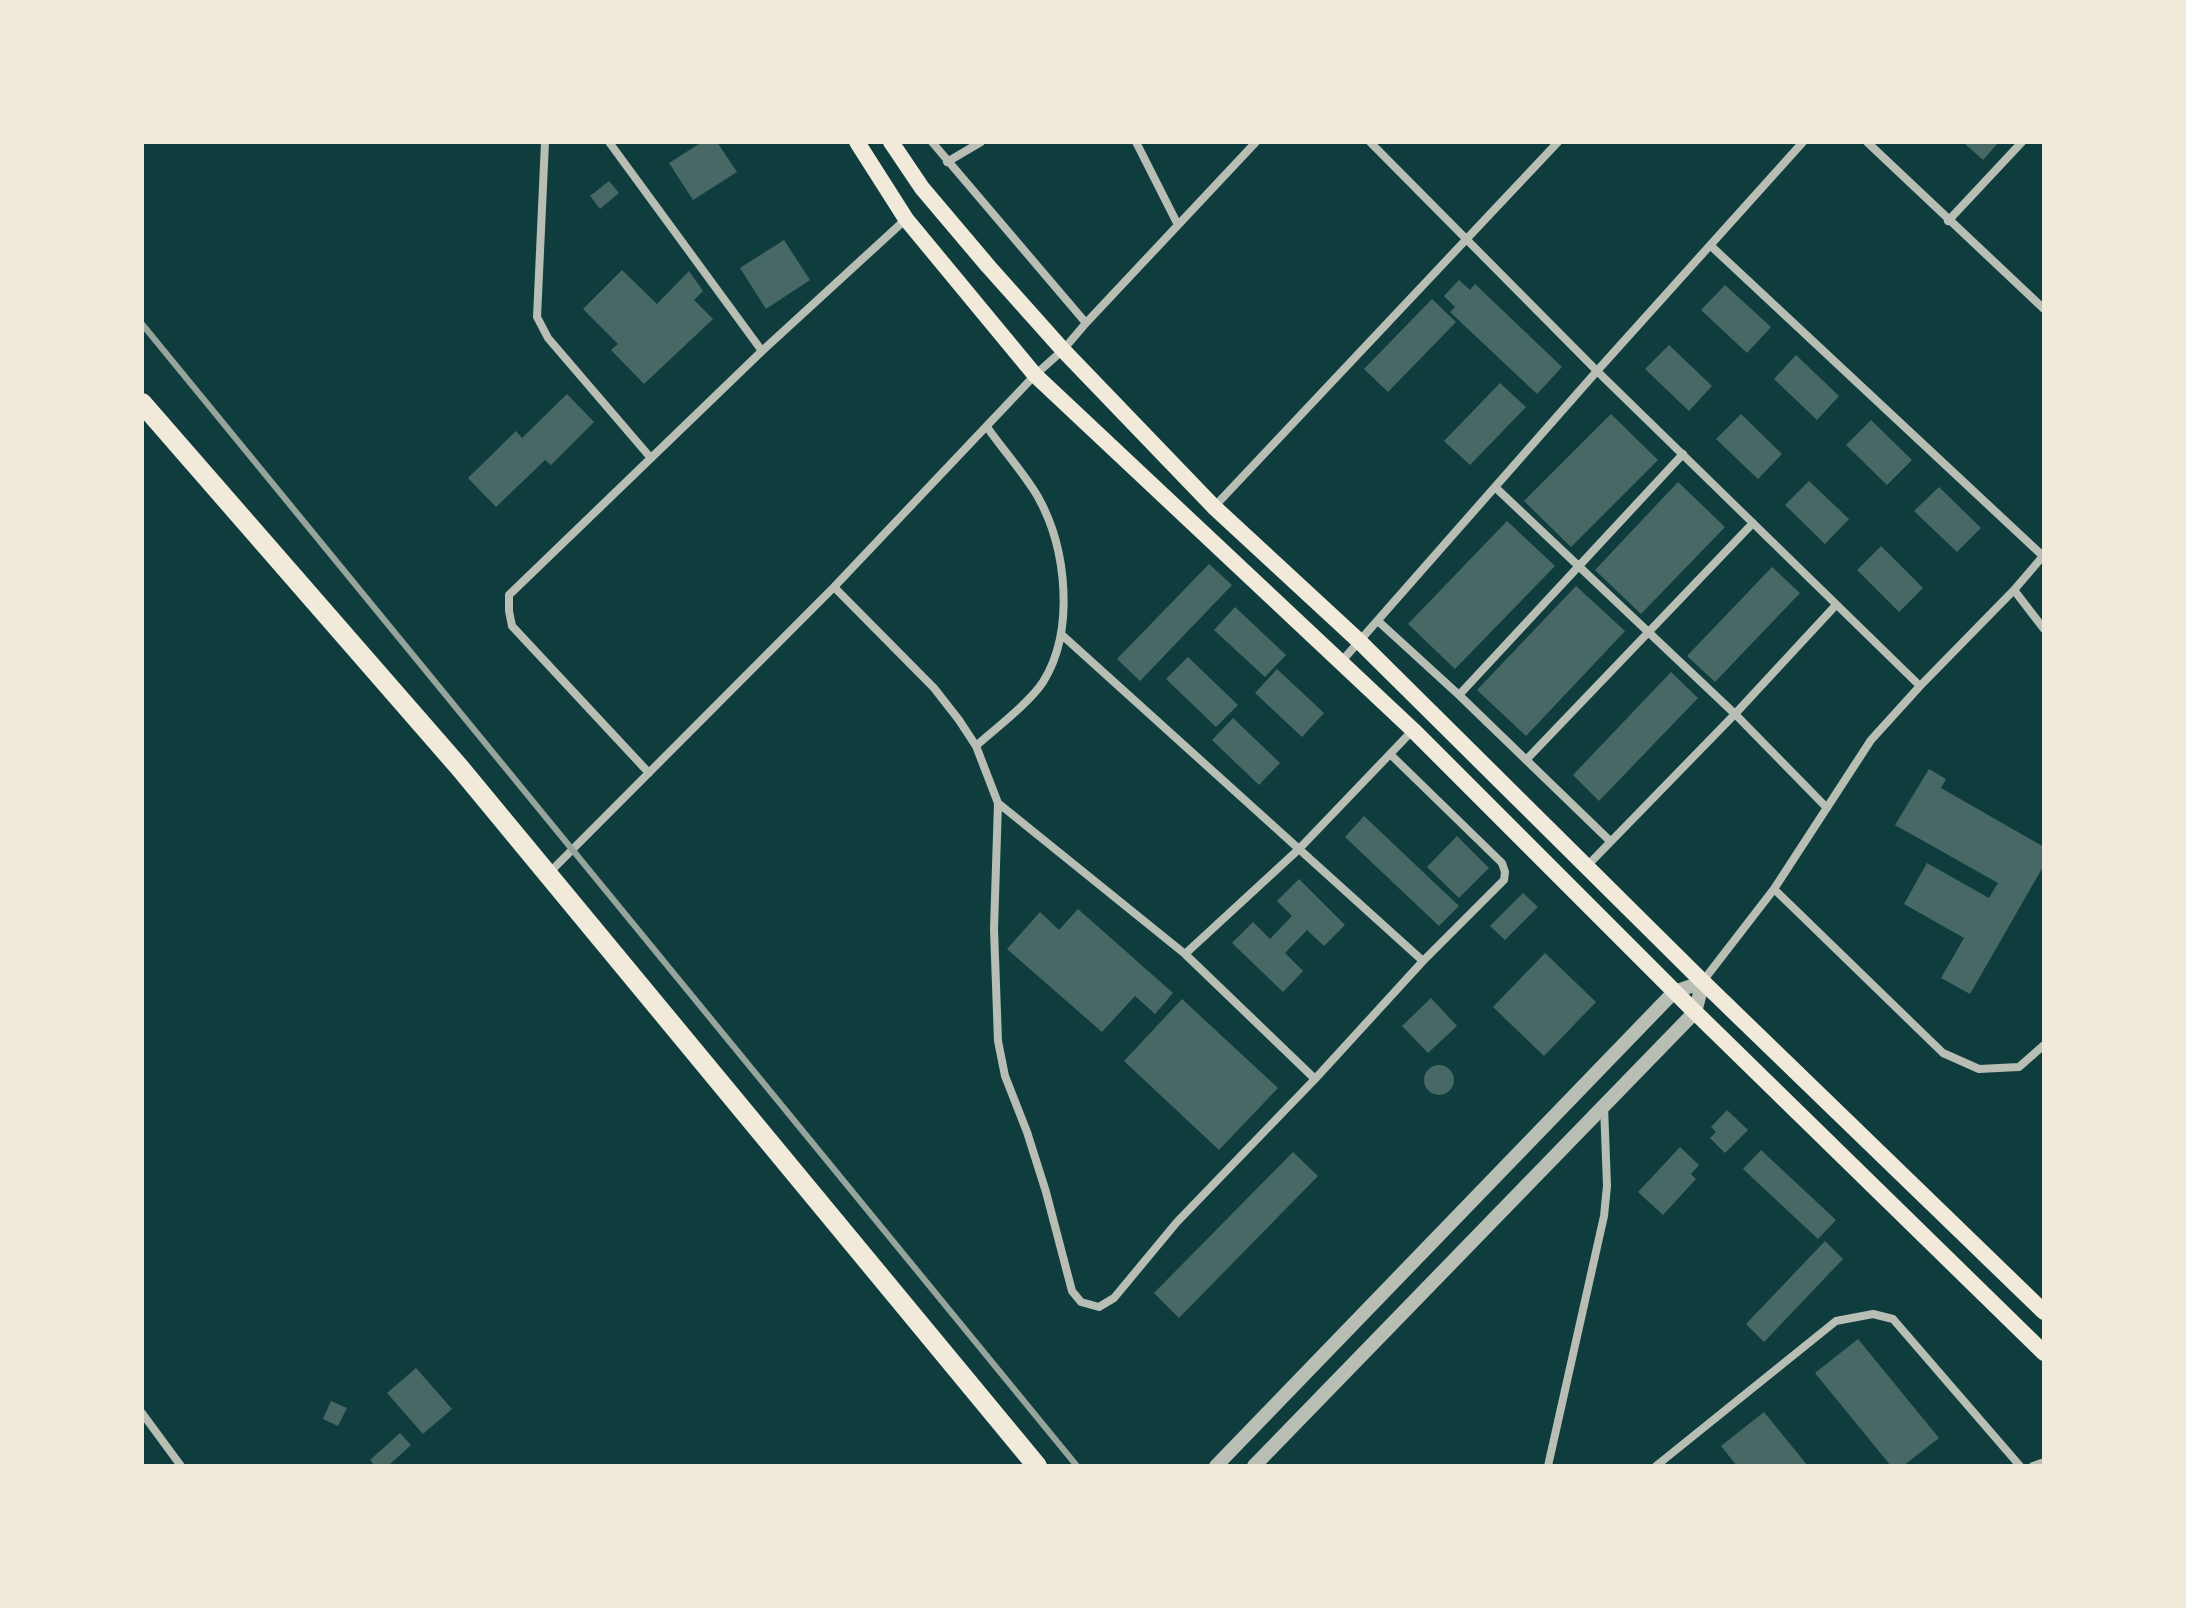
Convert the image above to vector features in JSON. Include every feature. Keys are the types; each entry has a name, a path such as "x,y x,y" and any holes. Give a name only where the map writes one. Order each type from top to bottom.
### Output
{"highway":[{"path":"142,403 460,768 1037,1466"}],"main road":[{"path":"857,142 906,219 1035,375 1413,730 1674,992 2044,1353"},
{"path":"891,142 922,188 1063,350 1214,507 1359,641 1703,982 2044,1312"}],"street":[{"path":"545,142 537,317 548,338 650,457"},
{"path":"609,142 762,351"},
{"path":"932,142 1086,323"},
{"path":"947,162 981,142"},
{"path":"1136,142 1178,225"},
{"path":"548,874 834,587 1035,375 1063,350 1256,142"},
{"path":"1370,142 1597,371 1920,686"},
{"path":"1214,507 1558,142"},
{"path":"1341,663 1803,142"},
{"path":"1867,142 2044,309"},
{"path":"1948,221 2022,142"},
{"path":"649,773 512,626 509,595 650,457 906,219"},
{"path":"1254,1466 1695,1012 1703,982 1774,889 1871,740 2044,556 1711,246"},
{"path":"976,746 1041,685 1055,659 1062,635 1059,561 1052,530 1038,497 987,427"},
{"path":"1459,695 1683,454"},
{"path":"1495,487 1735,714 1827,808"},
{"path":"1526,760 1753,523"},
{"path":"834,587 934,688 976,746 998,803 994,929 998,1041 1005,1076 1046,1192 1072,1291 1081,1302 1099,1307 1114,1298 1177,1222 1423,961 1504,880 1502,863 1390,754"},
{"path":"2014,590 2044,629"},
{"path":"1587,866 1836,605"},
{"path":"1378,621 1609,840"},
{"path":"1062,635 1423,961"},
{"path":"1185,954 1299,849 1413,730"},
{"path":"998,803 1185,954 1315,1079"},
{"path":"1774,889 1943,1053 1979,1069 2019,1067 2044,1045"},
{"path":"1216,1466 1674,992 1703,982"},
{"path":"1548,1466 1604,1216 1607,1186 1604,1106"},
{"path":"1656,1466 1836,1321 1873,1314 1893,1319 2020,1466"},
{"path":"142,1413 181,1466"},
{"path":"2033,1466 2044,1462"}],"building":[{"path":"702,142 717,142 737,172 693,200 669,163"},
{"path":"1963,142 1999,142 1983,160"},
{"path":"609,181 619,193 600,209 590,196"},
{"path":"784,240 810,280 766,309 740,268"},
{"path":"622,270 657,304 689,271 703,291 694,300 713,319 644,384 611,350 618,344 583,309"},
{"path":"1459,280 1470,290 1475,284 1562,367 1537,394 1450,312 1455,307 1444,296"},
{"path":"1725,285 1771,327 1747,353 1701,310"},
{"path":"1432,299 1456,322 1388,392 1364,369"},
{"path":"1669,345 1712,386 1689,411 1645,369"},
{"path":"1796,355 1839,396 1817,420 1774,379"},
{"path":"1500,383 1526,407 1470,465 1444,441"},
{"path":"567,394 594,422 551,465 545,460 496,507 468,478 516,431 522,438"},
{"path":"1611,414 1658,460 1571,547 1524,501"},
{"path":"1741,414 1782,454 1758,479 1716,439"},
{"path":"1871,420 1912,460 1887,485 1846,445"},
{"path":"1809,481 1849,519 1825,544 1785,505"},
{"path":"1678,482 1725,527 1641,614 1595,570"},
{"path":"1939,487 1981,528 1957,552 1914,511"},
{"path":"1507,521 1555,566 1455,669 1408,624"},
{"path":"1881,546 1923,588 1899,612 1857,570"},
{"path":"1209,564 1232,585 1140,681 1117,659"},
{"path":"1772,567 1800,593 1715,682 1687,656"},
{"path":"1576,586 1625,631 1526,736 1477,690"},
{"path":"1235,607 1286,655 1265,677 1214,630"},
{"path":"1188,657 1238,705 1216,727 1166,679"},
{"path":"1277,669 1324,713 1302,737 1255,693"},
{"path":"1671,672 1698,698 1599,801 1573,775"},
{"path":"1233,718 1280,763 1259,785 1212,740"},
{"path":"1929,769 1946,779 1941,788 2044,847 2044,865 1970,994 1941,978 1964,938 1904,904 1927,863 1989,898 1998,883 1895,825"},
{"path":"1364,816 1459,906 1439,926 1345,837"},
{"path":"1457,836 1489,868 1459,898 1427,867"},
{"path":"1299,879 1345,925 1324,946 1307,930 1285,953 1303,971 1283,992 1232,943 1253,922 1270,939 1292,916 1277,901"},
{"path":"1523,893 1538,907 1505,940 1490,926"},
{"path":"1078,909 1173,993 1155,1014 1135,996 1102,1032 1007,949 1040,912 1059,930"},
{"path":"1545,953 1596,1002 1544,1056 1493,1007"},
{"path":"1431,998 1457,1026 1428,1053 1402,1026"},
{"path":"1182,999 1278,1088 1219,1150 1124,1061"},
{"path":"1439,1065 1445,1066 1453,1074 1453,1086 1445,1094 1439,1095 1433,1094 1425,1086 1424,1080 1425,1074 1433,1066"},
{"path":"1727,1110 1748,1130 1725,1153 1710,1138 1716,1132 1711,1127"},
{"path":"1680,1147 1699,1165 1691,1174 1696,1179 1663,1215 1638,1192"},
{"path":"1761,1150 1836,1220 1818,1239 1743,1169"},
{"path":"1293,1152 1318,1176 1179,1318 1154,1293"},
{"path":"1825,1241 1843,1259 1764,1342 1746,1324"},
{"path":"1858,1339 1939,1438 1903,1466 1891,1466 1815,1373"},
{"path":"416,1368 452,1409 423,1434 387,1393"},
{"path":"331,1401 347,1408 338,1426 323,1419"},
{"path":"1764,1412 1808,1466 1737,1466 1721,1446"},
{"path":"400,1433 411,1445 388,1466 375,1466 370,1460"}],"railway":[{"path":"142,324 1077,1466"}]}
